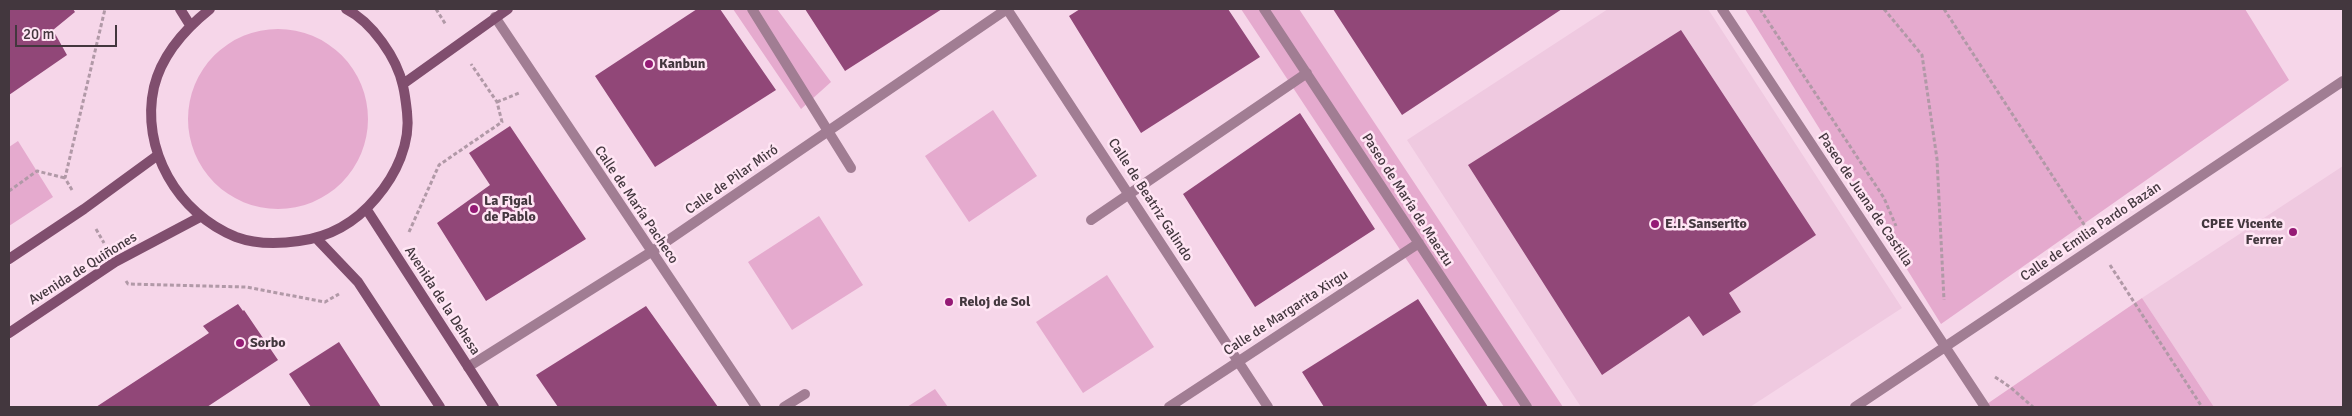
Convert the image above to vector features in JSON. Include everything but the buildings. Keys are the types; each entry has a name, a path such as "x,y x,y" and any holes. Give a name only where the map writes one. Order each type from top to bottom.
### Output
{"main road":[{"path":"180,9 190,25"},
{"path":"210,9 190,25 168,54 154,87 151,121 158,155 174,189 200,217 236,237 277,244 317,239 344,227 367,210 389,184 403,152 408,118 403,84 385,44 355,10"},
{"path":"403,84 508,9"},
{"path":"9,259 84,209 158,155"},
{"name":"Avenida de la Dehesa","path":"367,210 494,407"},
{"name":"Avenida de Quiñones","path":"9,333 115,262 200,217"},
{"path":"317,239 358,282 440,407"}],"street":[{"path":"752,9 851,168"},
{"name":"Calle de Pilar Miró","path":"468,367 651,252 1007,9"},
{"name":"Calle de Beatriz Galindo","path":"1007,9 1268,407"},
{"name":"Paseo de María de Maeztu","path":"1264,9 1527,407"},
{"name":"Paseo de Juana de Castilla","path":"1722,9 1985,407"},
{"name":"Calle de María Pacheco","path":"495,17 756,407"},
{"path":"1091,220 1306,73"},
{"name":"Calle de Emilia Pardo Bazán","path":"1855,407 2096,244 2343,81"},
{"name":"Calle de Margarita Xirgu","path":"1169,407 1418,243"},
{"path":"784,407 805,394"}],"path":[{"path":"65,178 105,9"},
{"path":"397,258 439,164 502,122 497,102 457,45 436,9"},
{"path":"1884,9 1922,54 1937,159 1944,307"},
{"path":"1944,9 2202,407"},
{"path":"9,191 37,171 65,178 128,284 246,287 325,302 358,282"},
{"path":"1986,372 2010,388 2033,407"}],"shaded area":[{"path":"733,9 777,9 831,82 801,109"},
{"path":"1241,9 1299,9 1563,407 1504,407"},
{"name":"E.I. Sanserito","path":"1608,9 1708,9 1902,308 1750,407 1581,407 1407,140"},
{"path":"1745,9 2245,9 2289,80 1941,324"},
{"path":"269,29 287,29 313,35 342,55 362,84 367,101 367,137 362,154 342,183 313,203 296,208 269,209 252,206 235,199 208,176 198,162 191,145 188,128 188,110 191,93 198,76 221,49 235,39 252,32"},
{"path":"993,110 1037,176 969,222 925,156"},
{"path":"18,141 53,197 9,226 9,147"},
{"name":"CPEE Vicente Ferrer","path":"2343,166 2343,407 2214,407 2142,298"},
{"path":"819,216 863,285 792,330 748,262"},
{"path":"1107,275 1154,347 1083,393 1036,322"},
{"path":"2142,298 2214,407 1984,406"},
{"path":"935,389 948,407 907,407"}],"place":[{"name":"Kanbun","path":"649,64"},
{"name":"La Figal de Pablo","path":"474,209"},
{"name":"E.I. Sanserito","path":"1655,224"},
{"name":"CPEE Vicente Ferrer","path":"2293,232"},
{"name":"Reloj de Sol","path":"949,302"},
{"name":"Sorbo","path":"240,343"}]}
